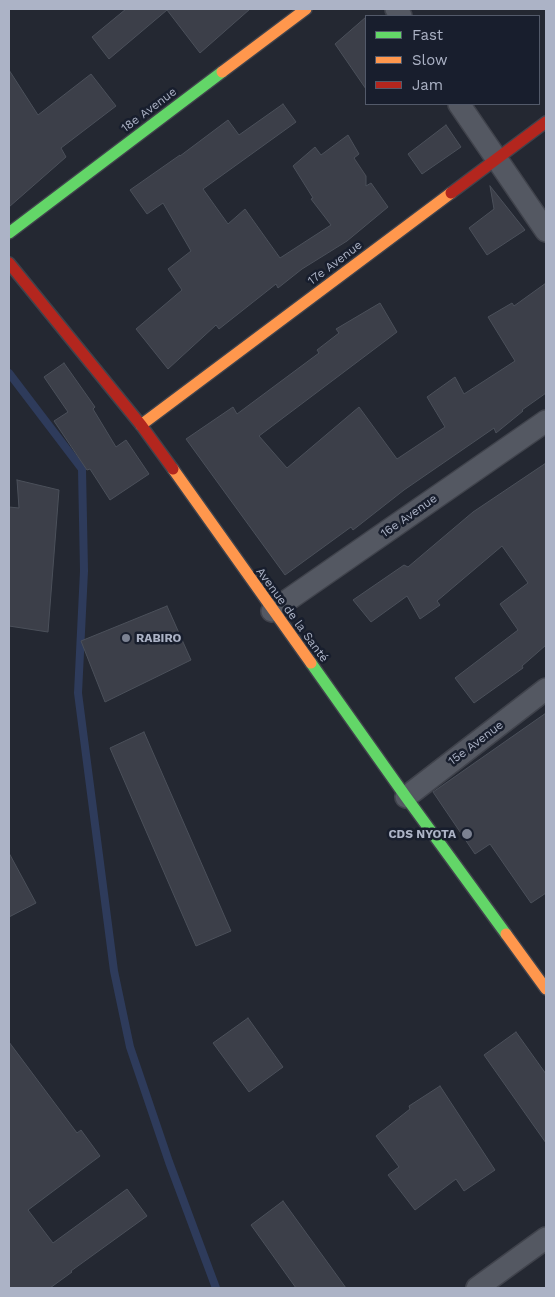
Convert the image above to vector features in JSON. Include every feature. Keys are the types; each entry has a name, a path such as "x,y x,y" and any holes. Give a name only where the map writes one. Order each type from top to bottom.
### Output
{"street":[{"name":"18e Avenue","path":"9,233 306,9"},
{"path":"460,105 546,231"},
{"name":"17e Avenue","path":"141,425 546,122"},
{"name":"Avenue de la Santé","path":"9,263 141,425 406,797 542,975"},
{"name":"16e Avenue","path":"272,611 546,421"},
{"name":"15e Avenue","path":"406,797 546,689"},
{"path":"477,1288 546,1238"}],"building":[{"path":"126,9 250,9 200,53 167,10 109,59 92,37"},
{"path":"365,18 365,88 335,44"},
{"path":"9,70 38,115 91,74 116,106 61,148 66,157 9,207"},
{"path":"283,104 296,122 203,189 228,224 245,209 280,258 331,225 311,199 313,198 293,166 315,147 321,155 348,135 359,154 354,158 366,176 366,186 371,183 388,207 347,241 302,269 278,288 276,284 219,329 216,325 168,369 136,329 182,290 168,269 191,251 163,203 147,214 130,190 228,120 239,135"},
{"path":"446,125 461,147 422,174 408,154"},
{"path":"490,186 525,230 487,255 469,228 494,209"},
{"path":"546,283 546,393 522,410 496,433 494,428 404,490 353,530 351,527 285,575 186,439 233,407 237,414 319,353 317,350 339,333 336,329 380,303 397,332 259,436 287,468 359,407 397,459 445,427 427,397 455,377 464,394 515,361 488,317 512,303 514,306"},
{"path":"64,363 95,407 93,409 116,447 126,440 149,474 110,500 90,469 87,470 54,421 68,412 44,377"},
{"path":"546,463 546,645 522,666 523,668 474,703 455,678 518,630 500,604 528,583 502,546 437,601 440,605 420,619 407,596 371,622 353,600 404,565 408,567 473,512"},
{"path":"17,480 59,490 48,632 9,626 9,507 19,508"},
{"path":"167,606 191,660 105,702 81,641"},
{"path":"546,713 546,893 531,903 490,844 475,854 433,792"},
{"path":"144,732 231,931 196,946 110,748"},
{"path":"9,853 36,903 9,917"},
{"path":"248,1018 283,1067 249,1092 213,1043"},
{"path":"516,1032 546,1074 546,1143 484,1055"},
{"path":"9,1042 77,1133 81,1130 100,1156 28,1210 53,1243 127,1189 147,1216 50,1288 9,1288"},
{"path":"440,1086 495,1170 464,1191 456,1179 415,1210 388,1175 399,1167 376,1136 410,1109 409,1106"},
{"path":"283,1201 346,1288 296,1288 251,1225"}],"waterway":[{"path":"9,373 82,469 84,571 78,693 114,971 130,1047 169,1162 216,1288"}],"traffic: fast":[{"path":"9,233 222,72"},
{"path":"311,663 506,934"}],"traffic: slow":[{"path":"222,72 306,9"},
{"path":"141,425 451,193"},
{"path":"173,469 311,663"},
{"path":"506,934 546,989"}],"traffic: jam":[{"path":"451,193 546,122"},
{"path":"9,263 141,425 173,469"}],"place":[{"name":"RABIRO","path":"126,638"},
{"name":"CDS NYOTA","path":"467,834"}]}
